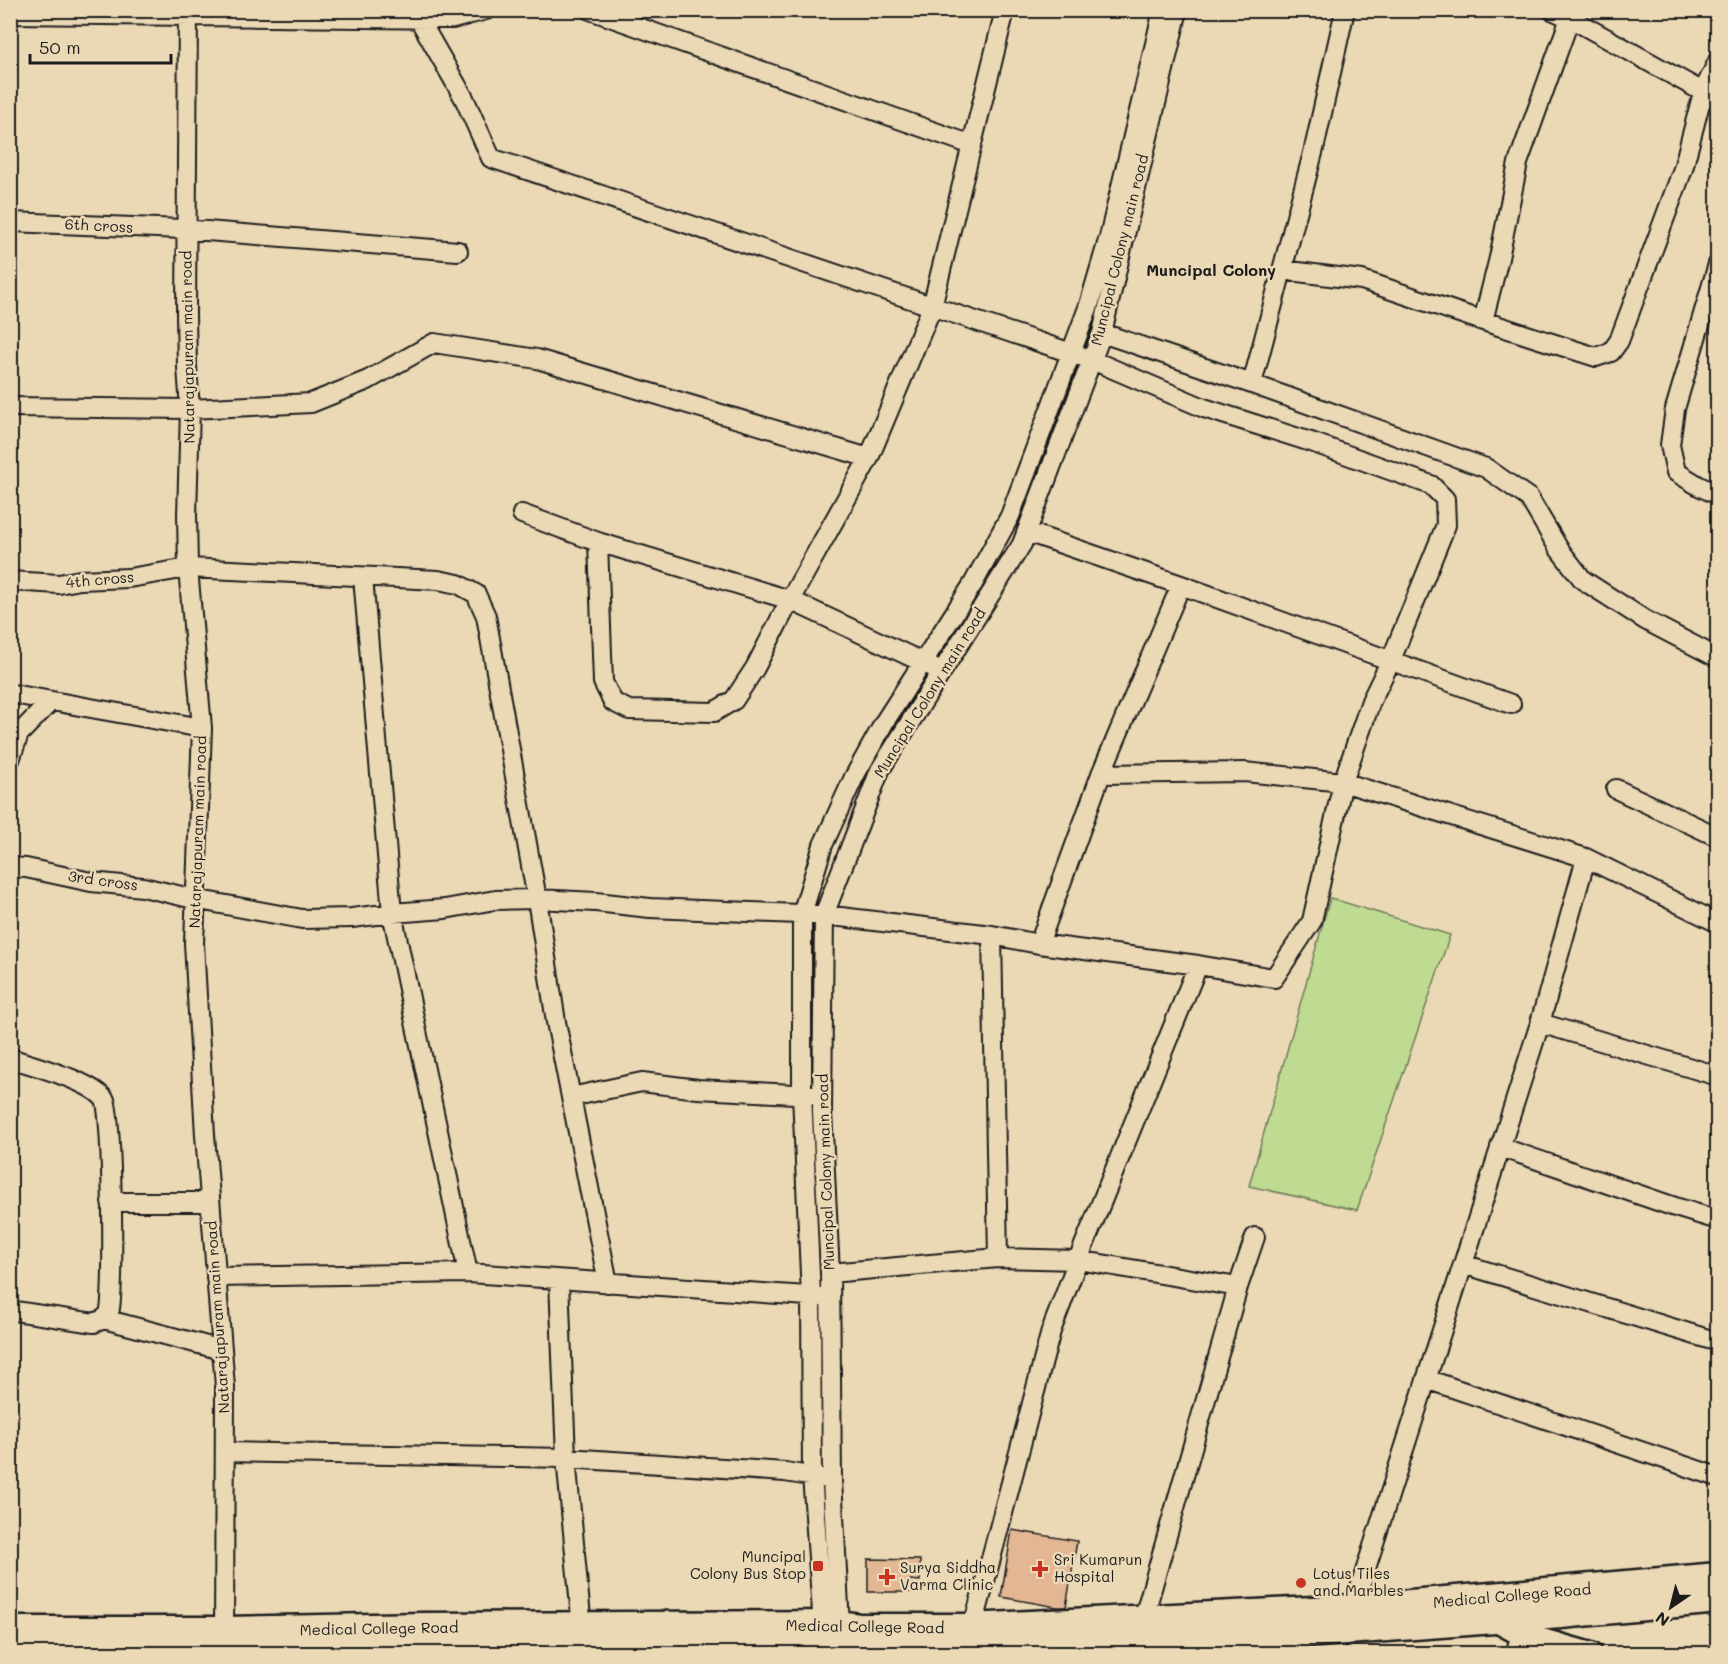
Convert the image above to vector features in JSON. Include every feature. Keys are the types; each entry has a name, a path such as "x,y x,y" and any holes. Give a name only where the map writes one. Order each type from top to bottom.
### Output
{"main road":[{"name":"Medical College Road","path":"1142,1632 1211,1647 1354,1620 1718,1577"},
{"name":"Medical College Road","path":"10,1631 224,1642 350,1653 836,1634 860,1628 970,1638 1142,1632 1354,1620 1493,1619 1718,1599"},
{"name":"Medical College Road","path":"10,1652 224,1642 423,1627 836,1634"}],"street":[{"path":"10,14 188,14 453,19 486,10"},
{"path":"590,10 972,145"},
{"path":"598,542 603,682 613,702 629,710 714,712 734,700 754,668 868,458 932,307 1005,10"},
{"path":"836,1634 812,1475 811,1297 802,1095 802,914 823,845 854,777 885,722 973,584 1010,516 1089,305 1108,237 1163,10"},
{"name":"Muncipal Colony main road","path":"836,1634 830,1273 822,1096 824,915 880,770 1022,544 1027,532 1102,333 1178,10"},
{"path":"1252,384 1314,149 1345,10"},
{"path":"1552,10 1710,97"},
{"name":"Natarajapuram main road","path":"188,14 186,324 190,409 188,568 202,728 194,899 194,954 225,1387 224,1642"},
{"path":"1483,321 1499,258 1518,163 1570,18"},
{"path":"419,19 464,98 491,158 1092,360 1204,408 1314,443 1431,485 1445,499 1446,525 1371,701 1343,782"},
{"path":"1282,270 1362,280 1596,357 1611,352 1619,341 1710,97 1718,62"},
{"name":"6th cross","path":"10,222 187,230 458,252"},
{"path":"1718,264 1712,304 1675,409 1670,445 1676,472 1718,495"},
{"path":"1102,333 1486,468 1529,498 1559,549 1583,580 1645,620 1718,658"},
{"path":"10,407 190,409 311,403 368,380 434,343 537,359 868,458"},
{"path":"522,514 598,542 790,600 942,671"},
{"path":"1027,532 1511,704"},
{"name":"4th cross","path":"10,581 59,584 80,580 129,578 188,568 438,580 458,584 477,594 486,616 537,898 556,1022 608,1283"},
{"path":"363,577 392,913 468,1274"},
{"path":"1039,944 1101,774 1181,585"},
{"path":"14,694 202,728"},
{"path":"10,760 19,734 51,700"},
{"path":"1101,774 1244,772 1343,782 1586,858 1718,923"},
{"name":"3rd cross","path":"10,867 26,868 91,882 143,887 302,919 352,918 445,909 495,900 537,898 650,908 824,915 992,935 1039,944 1198,965 1274,978 1312,921 1343,782"},
{"path":"1616,789 1718,837"},
{"path":"1354,1620 1426,1379 1540,1023 1586,858"},
{"path":"992,935 998,1258"},
{"path":"970,1638 1051,1330 1198,965"},
{"path":"1540,1023 1718,1076"},
{"path":"10,1058 83,1083 98,1091 107,1102 111,1150 109,1312 104,1319 94,1323 12,1315"},
{"path":"571,1098 642,1082 698,1089 822,1096"},
{"path":"1500,1147 1718,1220"},
{"path":"111,1202 210,1202"},
{"path":"1142,1632 1238,1287 1255,1237"},
{"path":"830,1273 998,1258 1078,1260 1238,1287"},
{"path":"1463,1264 1718,1342"},
{"path":"216,1277 468,1274 830,1297"},
{"path":"559,1280 566,1458 582,1628"},
{"path":"104,1319 222,1350"},
{"path":"1426,1379 1718,1477"},
{"path":"225,1452 566,1458 785,1472 832,1480"},
{"path":"1493,1619 1518,1644 1591,1653"}],"green space":[{"path":"1330,898 1450,935 1357,1210 1249,1186"}],"building":[{"path":"1012,1530 1077,1541 1066,1607 1001,1597"},
{"path":"868,1559 920,1560 920,1581 910,1580 910,1592 868,1592"}],"place":[{"name":"Muncipal Colony Bus Stop","path":"818,1566"},
{"name":"Sri Kumarun Hospital","path":"1040,1569"},
{"name":"Surya Siddha Varma Clinic","path":"887,1577"},
{"name":"Lotus Tiles and Marbles","path":"1301,1583"}],"district":[{"name":"Muncipal Colony","path":"1211,270"}]}
